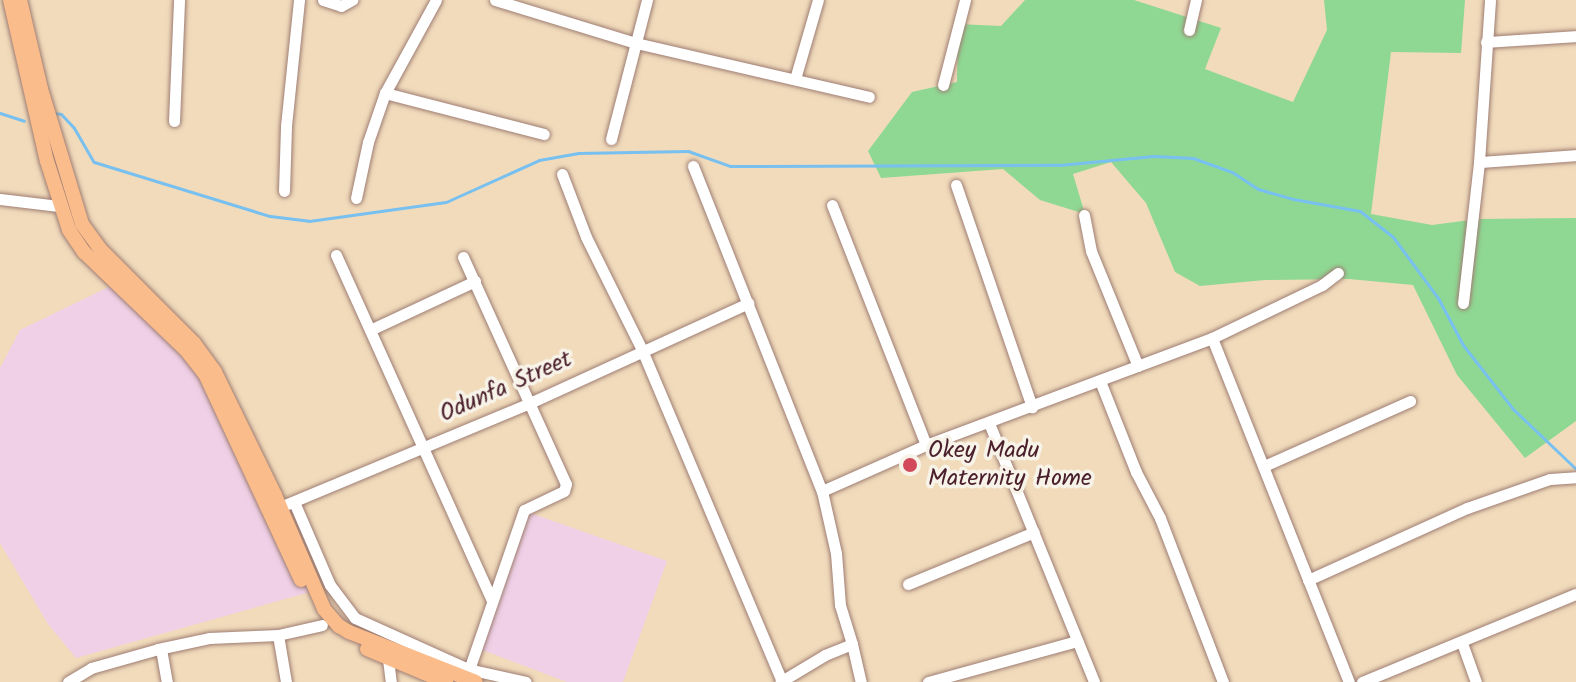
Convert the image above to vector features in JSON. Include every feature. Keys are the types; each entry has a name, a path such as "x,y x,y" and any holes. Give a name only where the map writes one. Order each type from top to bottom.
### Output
{"main road":[{"path":"10,0 59,206 69,230 84,252 186,350 206,376 322,625 343,639 446,682"},
{"path":"20,0 41,89 82,224 101,250 194,343 215,372 287,504 324,609 339,626 382,638 470,676"}],"street":[{"path":"174,121 179,0"},
{"path":"284,191 286,126 299,0"},
{"path":"323,0 341,6 352,0"},
{"path":"356,198 368,142 385,93 436,0"},
{"path":"495,0 636,43 869,97"},
{"path":"611,139 647,0"},
{"path":"795,79 818,0"},
{"path":"943,85 965,0"},
{"path":"1189,30 1196,0"},
{"path":"1463,303 1479,162 1490,0"},
{"path":"1486,42 1576,36"},
{"path":"385,93 544,134"},
{"path":"1479,162 1576,155"},
{"path":"693,166 822,491 836,553 840,605 861,682"},
{"path":"562,174 586,237 642,350 781,682 825,655 852,644"},
{"path":"956,185 1032,407"},
{"path":"0,199 59,206"},
{"path":"832,205 926,445"},
{"path":"1084,215 1091,251 1138,366"},
{"path":"336,255 492,600"},
{"path":"463,257 532,402 566,484 564,491 524,510 492,600 470,676 526,682"},
{"path":"822,491 926,445 1212,338 1322,285 1338,273"},
{"path":"370,330 475,281"},
{"name":"Odunfa Street","path":"287,504 532,402 748,303"},
{"path":"1212,338 1349,682"},
{"path":"1100,381 1136,472 1160,518 1223,682"},
{"path":"1264,466 1410,401"},
{"path":"989,423 1094,682"},
{"path":"1308,580 1467,508 1550,479 1576,477"},
{"path":"908,584 1034,532"},
{"path":"1362,682 1576,594"},
{"path":"68,682 91,668 158,649 209,638 278,635 322,625"},
{"path":"278,635 286,682"},
{"path":"928,682 1077,641"},
{"path":"1462,643 1476,682"},
{"path":"158,649 161,649 167,682"},
{"path":"388,659 391,682"}],"shaded area":[{"path":"121,281 189,342 310,592 76,658 48,624 0,543 0,368 20,330"},
{"path":"530,513 667,561 623,682 567,682 482,650"}],"green space":[{"path":"1025,0 1134,0 1221,28 1205,69 1293,102 1327,30 1324,0 1465,0 1461,53 1391,52 1371,214 1432,225 1478,219 1576,218 1576,421 1525,458 1457,375 1413,285 1349,279 1265,280 1200,286 1175,272 1146,203 1111,162 1073,174 1085,214 1040,200 1003,169 881,178 868,151 912,92 957,82 958,24 1001,26"}],"waterway":[{"path":"0,113 24,121"},
{"path":"54,113 61,114 74,128 94,162 270,216 309,221 446,202 539,160 578,153 688,151 730,166 1059,165 1154,156 1193,158 1232,172 1258,189 1360,211 1393,237 1438,298 1463,345 1513,409 1576,469"}],"place":[{"name":"Okey Madu Maternity Home","path":"910,465"}]}
